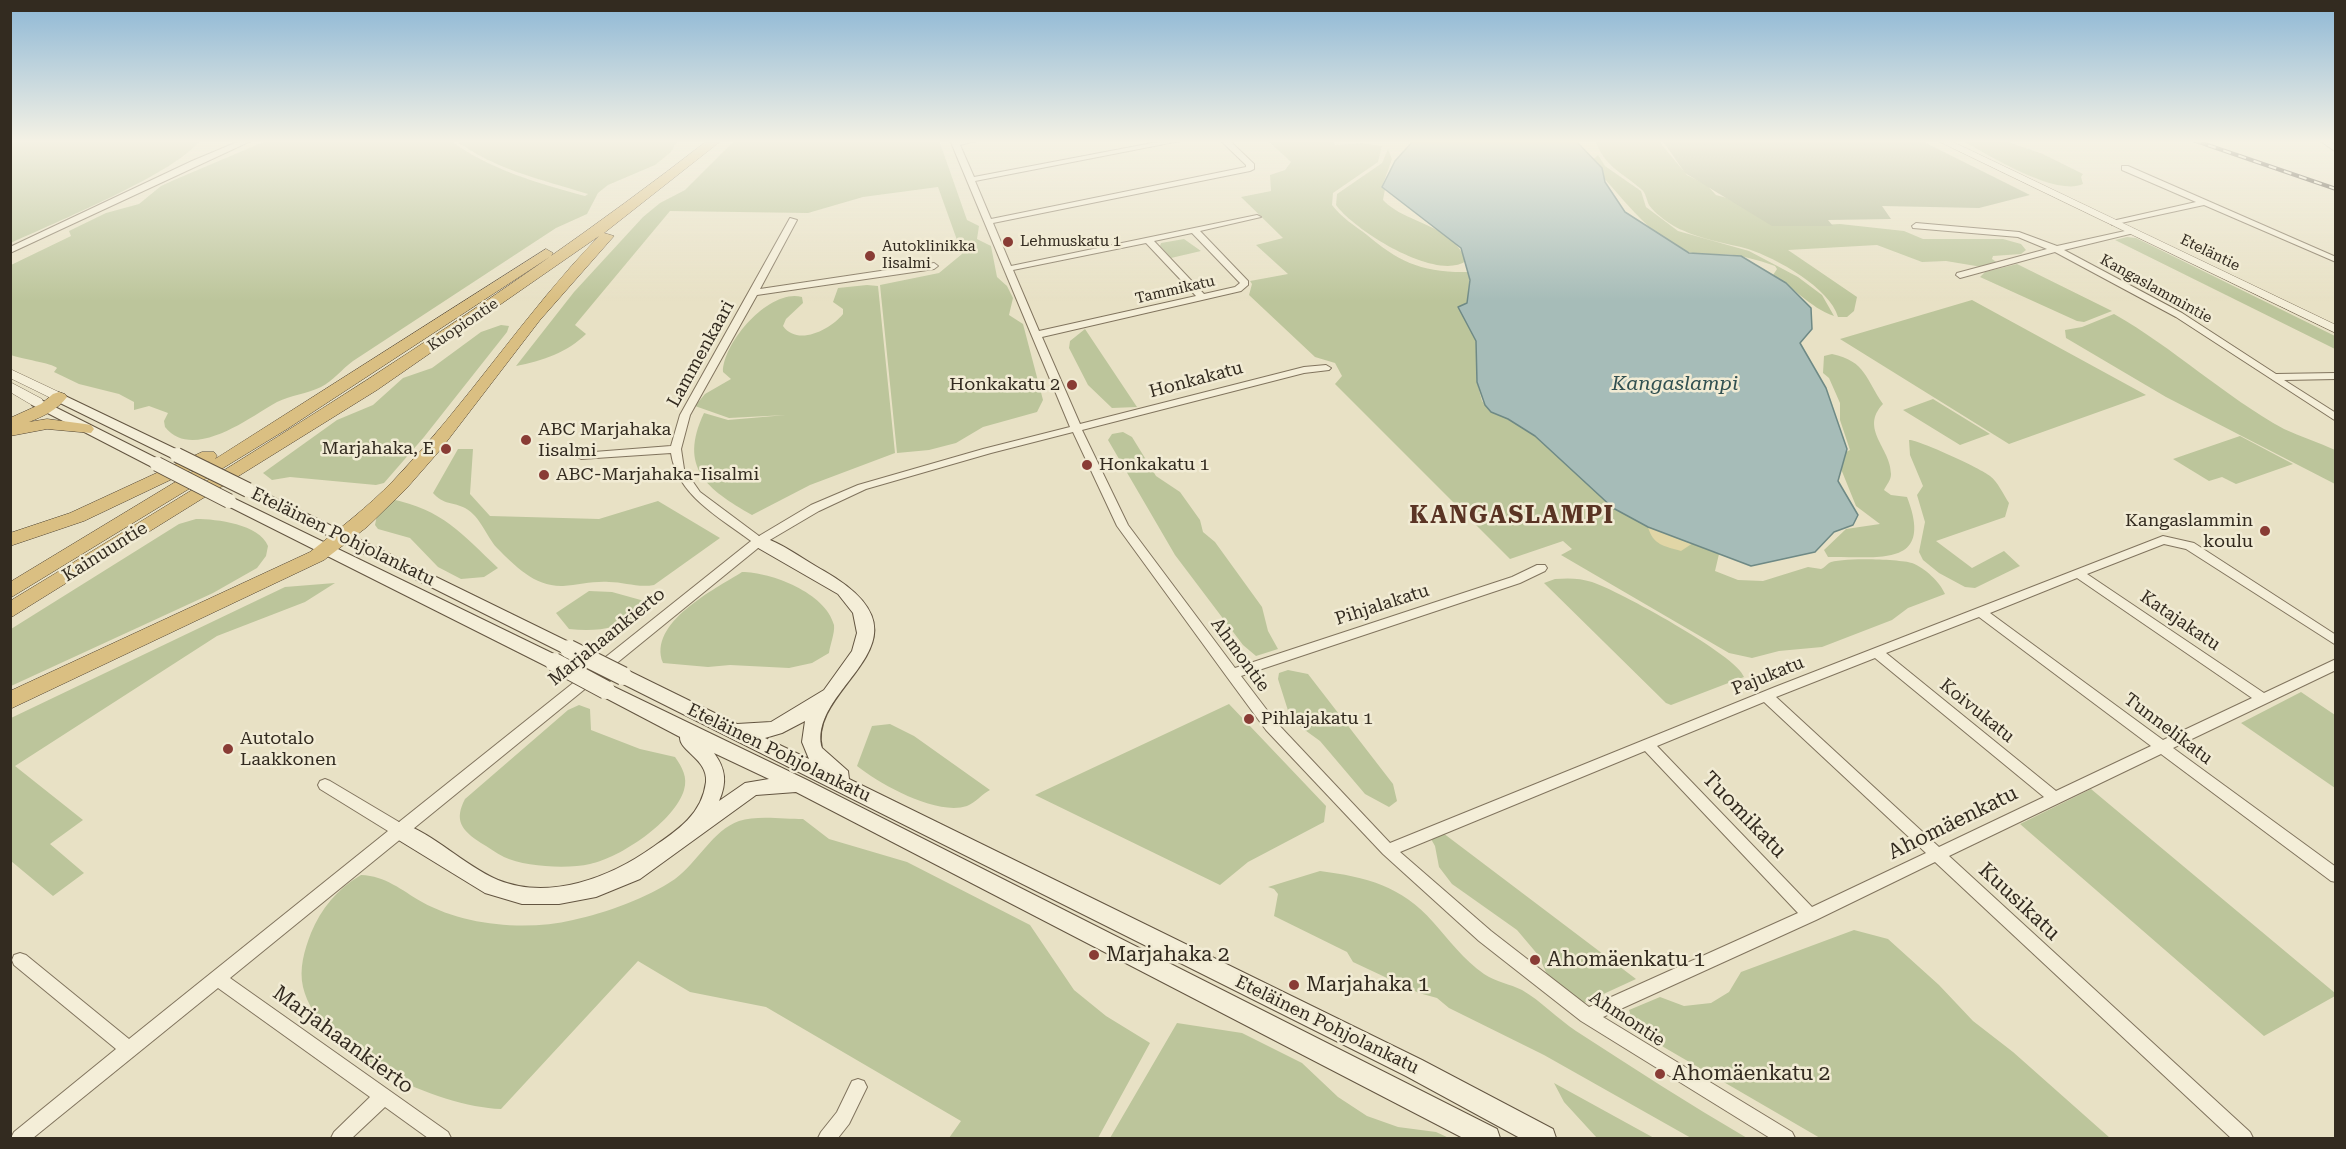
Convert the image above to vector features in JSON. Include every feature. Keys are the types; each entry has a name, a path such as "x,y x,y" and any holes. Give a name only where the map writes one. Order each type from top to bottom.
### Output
{"highway":[{"name":"Kuopiontie","path":"191,491 556,245 625,194"},
{"name":"Kuopiontie","path":"191,491 438,343 649,194"},
{"path":"10,701 325,550 343,538 434,448 567,277 652,194"},
{"path":"10,540 77,517 153,484 222,449 408,346"},
{"path":"10,415 48,402"},
{"path":"10,425 48,402"},
{"path":"10,431 47,424 85,429"},
{"name":"Kainuuntie","path":"10,591 191,491"},
{"name":"Kainuuntie","path":"10,611 191,491"}],"main road":[{"name":"Eteläinen Pohjolankatu","path":"48,402 177,455 1414,1068 1544,1138"},
{"name":"Eteläinen Pohjolankatu","path":"48,402 85,429 554,662 666,722 800,785 1488,1138"},
{"path":"759,541 834,584 852,598 857,607 863,628 861,649 848,673 834,690 814,722 811,742 820,760 875,801"},
{"path":"727,727 749,732 770,730 789,723 834,690"},
{"path":"666,722 707,755 716,774 712,795 695,828"},
{"path":"399,830 485,884 507,892 538,896 577,893 616,881 649,864 752,788 800,785"}],"street":[{"path":"10,251 131,194"},
{"name":"Ahmontie","path":"976,194 1076,429 1123,526 1271,726 1388,850 1485,936 1587,1016 1786,1138"},
{"path":"988,222 1128,194"},
{"name":"Eteläntie","path":"2053,194 2336,330"},
{"path":"2182,194 2336,260"},
{"path":"2115,223 2203,203"},
{"path":"1008,269 1257,217"},
{"path":"754,293 793,220"},
{"path":"1965,220 1974,230"},
{"path":"1916,226 2019,235 2056,249"},
{"name":"Tammikatu","path":"1036,335 1243,287 1245,283 1194,230"},
{"name":"Kangaslammintie","path":"2056,249 2131,231"},
{"path":"1148,240 1202,297"},
{"path":"1960,274 2056,249"},
{"name":"Kangaslammintie","path":"2056,249 2179,315 2336,418"},
{"name":"Lammenkaari","path":"676,449 685,415 754,293 934,266"},
{"name":"Honkakatu","path":"1076,429 1304,370 1326,368"},
{"name":"Eteläinen Pohjolankatu","path":"10,374 48,402"},
{"path":"2271,377 2336,376"},
{"name":"Eteläinen Pohjolankatu","path":"10,386 48,402"},
{"name":"Marjahaankierto","path":"20,1138 759,541 815,508 862,487 938,464 1076,429"},
{"path":"581,456 676,449 680,469 696,494 759,541"},
{"name":"Pajukatu","path":"1388,850 1876,652 2163,540 2190,546 2336,641"},
{"name":"Pihjalakatu","path":"1232,674 1516,580 1541,568"},
{"name":"Katajakatu","path":"2077,573 2263,699"},
{"name":"Tunnelikatu","path":"1979,611 2336,876"},
{"name":"Koivukatu","path":"1876,652 2055,798"},
{"name":"Ahomäenkatu","path":"1587,1016 1810,915 2336,664"},
{"name":"Kuusikatu","path":"1766,696 2244,1138"},
{"name":"Tuomikatu","path":"1647,744 1810,915"},
{"path":"325,785 399,830"},
{"path":"20,960 130,1050"},
{"name":"Marjahaankierto","path":"219,979 442,1138"},
{"path":"827,1138 843,1118 858,1087"},
{"path":"340,1138 384,1096"}],"green space":[{"path":"11,194 118,194 83,210 11,243"},
{"path":"152,194 577,194 585,196 587,194 598,194 587,214 556,228 353,361 325,384 277,402 221,433 191,440 177,437 165,427 164,421 168,413 149,406 134,410 134,402 119,394 79,384 54,372 57,368 54,366 11,355 11,265 71,236 69,231 106,213 139,204"},
{"path":"678,194 888,194 863,197 808,213 670,211 575,325 586,334 571,346 554,355 516,366 574,292 643,217 660,203"},
{"path":"940,194 958,194 967,220 979,226 977,239 991,246 997,277 1007,286 1013,298 1009,315 1023,324 1043,400 1037,412 983,427 956,443 929,450 897,453 880,285 939,273 962,254"},
{"path":"1258,194 1333,194 1332,205 1340,214 1389,252 1424,268 1469,272 1470,288 1467,303 1460,306 1476,341 1477,382 1482,401 1491,412 1508,419 1535,436 1613,508 1648,527 1719,554 1715,571 1738,580 1763,581 1808,567 1821,569 1835,561 1895,560 1912,563 1922,568 1936,580 1945,594 1908,608 1892,620 1822,647 1779,651 1752,658 1729,653 1561,555 1572,549 1563,541 1510,559 1335,384 1342,376 1335,363 1315,357 1249,295 1252,284 1250,281 1288,274 1256,245 1283,238 1241,197"},
{"path":"1337,194 1384,194 1383,200 1393,208 1450,239 1459,248 1466,261 1453,266 1436,265 1397,250 1377,239 1346,215 1336,205"},
{"path":"1618,194 1642,194 1646,207 1678,231 1749,251 1798,277 1822,295 1834,316 1817,308 1773,275 1777,269 1775,266 1733,255 1689,252 1660,236"},
{"path":"1645,194 1715,194 1727,198 1767,221 1803,226 1840,224 1904,231 1923,239 2003,239 2021,244 2026,250 2021,254 1993,256 1992,259 1998,263 1982,267 1946,261 1922,262 1877,245 1788,250 1857,297 1854,311 1847,317 1838,317 1824,295 1787,267 1760,253 1706,239 1678,228 1655,212 1649,205"},
{"path":"1719,194 2030,195 1979,208 1882,206 1891,219 1828,220 1833,226 1772,226"},
{"path":"2127,237 2136,238 2335,336 2335,349 2115,240"},
{"path":"1184,239 1201,251 1171,258 1160,246 1161,243"},
{"path":"2017,264 2112,311 2084,322 2077,321 1980,277 1985,272"},
{"path":"878,286 895,453 810,485 752,515 722,496 701,475 696,463 694,448 697,432 704,413 728,420 786,415 729,418 695,406 705,394 731,379 723,372 731,346 750,320 763,309 789,296 802,297 803,303 786,319 783,326 789,332 797,335 814,334 831,325 843,314 843,309 833,302 838,288"},
{"path":"1972,300 2146,395 2009,444 1840,339"},
{"path":"2114,314 2262,416 2284,429 2335,450 2335,484 2166,397 2066,338 2065,330 2082,327"},
{"path":"501,325 509,326 507,332 424,437 384,483 376,485 290,477 272,480 263,473 337,420 373,405 403,378 432,368 481,332"},
{"path":"1085,329 1137,407 1112,408 1088,385 1069,348 1070,341"},
{"path":"1832,354 1852,361 1859,367 1883,404 1876,413 1874,422 1878,439 1890,465 1891,476 1884,490 1891,495 1907,497 1914,520 1913,537 1907,547 1896,554 1882,557 1828,557 1824,550 1846,529 1880,524 1856,506 1841,469 1846,452 1850,450 1840,420 1840,403 1829,378 1823,373 1824,356"},
{"path":"1933,399 1990,434 1960,445 1903,410"},
{"path":"1123,432 1132,437 1156,476 1180,492 1200,520 1203,532 1215,542 1262,607 1268,631 1278,649 1256,656 1243,645 1175,555 1108,440 1112,434"},
{"path":"2240,436 2293,464 2236,484 2222,477 2209,481 2173,459"},
{"path":"1909,440 1936,449 1985,472 1996,481 2009,503 2005,517 1936,541 1972,568 2004,551 2020,566 1975,588 1965,587 1939,573 1923,560 1919,552 1925,522 1917,495 1923,486 1910,455"},
{"path":"458,449 473,449 470,494 490,516 599,519 658,501 720,538 654,585 603,582 563,586 543,583 526,574 504,555 471,512 461,506 441,500 433,493"},
{"path":"391,499 438,516 462,534 498,568 484,577 461,579 438,567 410,538 378,529 375,525 377,515"},
{"path":"196,519 236,524 256,532 268,546 266,556 257,568 213,593 11,686 11,629 179,524"},
{"path":"742,572 782,580 796,586 820,603 834,625 829,653 812,663 789,668 730,665 708,667 663,663 661,648 665,634 674,621 701,598"},
{"path":"1555,579 1587,581 1625,597 1721,654 1737,667 1744,677 1671,705 1666,703 1544,583"},
{"path":"335,583 305,602 217,636 15,766 83,820 50,844 84,873 53,896 11,861 11,718 285,587"},
{"path":"589,591 612,592 648,602 640,610 640,614 615,626 598,630 569,629 556,613"},
{"path":"1288,670 1308,674 1393,784 1397,801 1389,807 1365,794 1320,741 1291,720 1278,679 1279,673"},
{"path":"2301,692 2335,715 2335,788 2241,723"},
{"path":"1229,704 1326,806 1324,822 1248,862 1220,885 1035,795"},
{"path":"579,705 590,709 591,730 640,749 675,757 684,772 685,785 679,802 670,814 631,846 602,860 581,866 559,867 523,863 501,855 469,834 460,819 465,799 568,710"},
{"path":"890,724 914,736 990,790 967,806 954,808 909,796 867,773 857,766 872,726"},
{"path":"2091,789 2335,993 2335,996 2264,1036 2020,824"},
{"path":"762,818 803,819 829,839 907,862 1030,925 1074,990 1106,1016 1150,1043 1098,1138 949,1138 961,1121 766,1007 690,992 638,961 501,1109 446,1099 384,1072 356,1055 332,1034 314,1011 303,987 303,960 315,924 337,893 361,875 386,881 439,910 477,921 516,925 555,923 612,909 664,886 683,872 721,832 739,821"},
{"path":"1443,833 1636,979 1584,1003 1548,977 1539,956 1517,930 1452,884 1439,867 1435,846 1431,839"},
{"path":"1320,871 1368,880 1409,900 1433,922 1463,956 1484,974 1522,990 1576,1031 1747,1138 1691,1138 1544,1055 1449,1008 1437,998 1419,993 1353,962 1347,952 1274,916 1278,894 1274,889 1268,887"},
{"path":"1854,930 1888,939 1939,985 1973,1021 2013,1052 2110,1138 1820,1138 1636,1031 1629,1010 1660,997 1684,1006 1711,1003 1729,992 1741,972"},
{"path":"1177,1023 1242,1033 1302,1063 1338,1097 1367,1116 1398,1127 1436,1132 1449,1138 1110,1138"},
{"path":"1554,1083 1654,1138 1597,1138 1564,1102"}],"sand":[{"path":"1648,527 1693,543 1681,551 1664,546 1653,538"}],"water":[{"name":"Kangaslampi","path":"1391,194 1613,194 1625,212 1689,253 1741,256 1786,283 1811,308 1812,329 1800,343 1826,388 1847,449 1838,481 1858,515 1853,525 1834,532 1815,552 1751,566 1648,527 1613,508 1535,436 1508,419 1491,412 1485,405 1477,382 1476,341 1458,307 1467,303 1470,280 1461,248"}],"place":[{"name":"Lehmuskatu 1","path":"1008,242"},
{"name":"Autoklinikka Iisalmi","path":"870,256"},
{"name":"Honkakatu 2","path":"1072,385"},
{"name":"ABC Marjahaka Iisalmi","path":"526,440"},
{"name":"Marjahaka, E","path":"446,449"},
{"name":"Honkakatu 1","path":"1087,465"},
{"name":"ABC-Marjahaka-Iisalmi","path":"544,475"},
{"name":"Kangaslammin koulu","path":"2265,531"},
{"name":"Pihlajakatu 1","path":"1249,719"},
{"name":"Autotalo Laakkonen","path":"228,749"},
{"name":"Marjahaka 2","path":"1094,955"},
{"name":"Ahomäenkatu 1","path":"1535,960"},
{"name":"Marjahaka 1","path":"1294,985"},
{"name":"Ahomäenkatu 2","path":"1660,1074"}],"district":[{"name":"KANGASLAMPI","path":"1512,516"}]}
